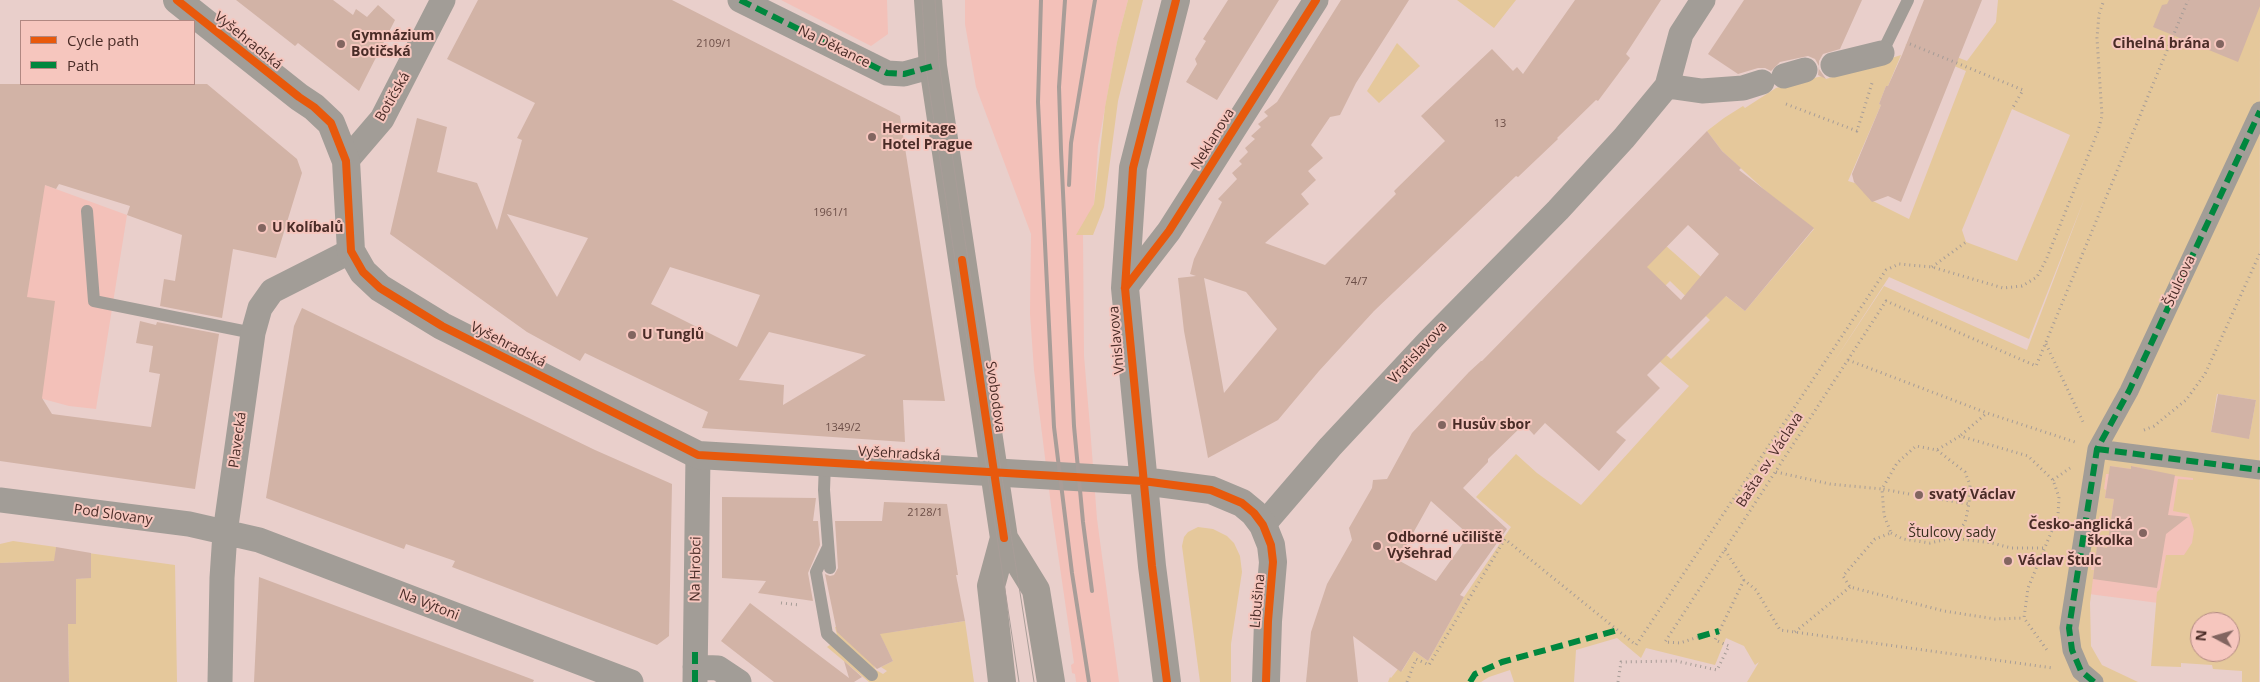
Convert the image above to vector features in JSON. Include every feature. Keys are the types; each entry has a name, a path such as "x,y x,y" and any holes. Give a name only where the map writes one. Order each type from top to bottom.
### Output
{"main road":[{"name":"Svobodova","path":"928,0 933,66 1004,538 1036,590 1051,682"},
{"name":"Svobodova","path":"1002,682 990,586 1004,538"}],"street":[{"name":"Vyšehradská","path":"177,0 323,114 331,124 346,161 351,252 363,272 380,288 442,326 698,455 1143,481"},
{"name":"Botičská","path":"346,161 382,119 443,0"},
{"name":"Na Děkance","path":"740,0 888,72 904,74 933,66"},
{"name":"Vnislavova","path":"1167,682 1143,481 1126,288 1133,168 1176,0"},
{"name":"Neklanova","path":"1126,288 1170,232 1316,0"},
{"name":"Vratislavova","path":"1263,525 1330,448 1428,342 1585,182 1666,86 1681,34 1704,0"},
{"path":"1832,64 1886,45"},
{"path":"1666,86 1702,91 1774,79"},
{"name":"Štulcova","path":"2087,677 2072,650 2069,628 2097,449 2129,391 2260,111"},
{"name":"Plavecká","path":"220,682 225,532 253,333 260,308 272,291 351,252"},
{"path":"2097,449 2260,470"},
{"name":"Na Hrobci","path":"695,675 698,455"},
{"path":"1143,481 1211,490 1231,497 1254,512 1263,525"},
{"name":"Pod Slovany","path":"0,500 189,524 225,532"},
{"name":"Libušina","path":"1263,525 1271,545 1273,562 1268,621 1266,682"},
{"name":"Na Výtoni","path":"225,532 259,540 631,682"},
{"path":"695,675 718,668 739,682"}],"lane":[{"path":"1886,45 1908,0"},
{"path":"87,211 94,301 253,333"},
{"path":"825,462 824,490 830,568"},
{"path":"828,547 816,572 828,634 872,675"}],"path":[{"path":"1407,682 1416,659 1429,665 1505,539 1636,645 1879,278 1889,267 1893,265 1932,267 2003,288 2022,286 2037,277 2042,270 2102,116 2097,38 2099,14 2104,0"},
{"path":"2097,449 2046,343 2188,0"},
{"path":"1774,79 1857,131 1886,45 2023,90 2012,109"},
{"path":"1932,267 1966,242"},
{"path":"2138,433 2154,426 2186,400 2205,374 2260,253"},
{"path":"1848,360 1987,413 2097,449"},
{"path":"1937,450 1960,436 1987,413"},
{"path":"1960,436 2028,456 2053,480 2059,497 2058,516 2028,588 2024,618 2047,650 2087,677"},
{"path":"1952,538 1964,523 1969,504 1970,485 1965,472 1937,450 1916,446 1897,463 1882,489 1884,515 1891,533 1903,539 1930,543 1952,538 1992,543 2010,548 2046,548"},
{"path":"1776,472 1830,484 1882,489 1909,494"},
{"path":"1932,498 1969,504"},
{"path":"1891,533 1875,539 1843,576 1850,587 1944,611 1995,619 2024,618"},
{"path":"1725,550 1744,580 1756,590 1780,630 2087,677"},
{"path":"1618,682 1621,662 1676,661 1717,670 1728,646 1715,640 1744,580"},
{"path":"1795,632 1850,587"}],"shaded area":[{"path":"781,0 887,0 888,34 871,46"},
{"path":"965,0 1128,0 1117,42 1098,146 1094,204 1083,235 1084,356 1097,519 1119,682 1076,682 1075,674 1072,673 1071,665 1074,663 1052,513 1034,370 1030,314 1031,234 976,87 965,24"},
{"path":"12,173 127,215 96,409 69,406 6,389"},
{"name":"Česko-anglická školka","path":"2100,456 2205,472 2189,598 2174,605 2081,593"}],"green space":[{"path":"1128,0 1143,0 1118,101 1104,207 1093,235 1076,235 1094,204 1105,107 1117,42"},
{"path":"1457,0 1516,0 1494,28"},
{"name":"Štulcovy sady","path":"1998,0 2260,0 2259,682 2242,682 2242,671 2213,669 2212,665 2181,663 2181,667 2151,666 2157,592 2160,589 2166,555 2184,555 2192,543 2194,530 2189,514 2173,511 2178,479 2193,480 2193,478 2175,476 2132,466 2131,469 2111,466 2109,474 2106,474 2104,489 2106,490 2105,498 2114,499 2107,548 2097,546 2096,555 2093,555 2091,570 2094,570 2090,603 2091,646 2102,665 2138,682 1747,682 1759,662 1755,665 1744,646 1726,638 1715,665 1646,648 1641,658 1617,638 1576,650 1574,682 1514,682 1510,670 1489,677 1481,682 1388,682 1398,669 1402,671 1414,651 1428,661 1464,597 1511,527 1476,497 1516,454 1537,473 1581,505 1689,386 1658,360 1664,353 1671,359 1710,320 1670,281 1662,289 1642,271 1665,245 1700,276 1745,311 1814,229 1769,194 1722,151 1707,131 1743,106 1745,108 1776,88 1822,76 1826,79 1901,55 1888,86 1886,86 1879,104 1881,105 1848,181 1868,187 1869,199 1909,219 1966,71 1905,45 1916,41 1967,61 1996,22","holes":["2012,109 2070,135 2017,261 1966,242 1962,230","2085,197 2027,350 1884,286 1831,366 1889,277 2029,339","2217,394 2256,400 2249,438 2211,432"]},
{"path":"1397,43 1420,66 1379,103 1367,91"},
{"path":"1198,527 1213,529 1227,536 1234,543 1240,556 1242,572 1231,644 1231,682 1200,682 1182,546 1184,537 1188,532"},
{"path":"13,541 56,547 55,561 0,563 0,544"},
{"path":"88,553 175,565 177,682 69,682 68,624 76,624 76,579 88,578 91,570"},
{"path":"965,621 974,682 869,682 827,647 838,639 835,627 852,623 876,670 883,674 887,671 881,667 893,661 878,631 891,630 892,632"}],"building":[{"name":"Gymnázium Botičská","path":"236,0 333,0 353,15 356,9 367,17 378,5 395,20 359,91 298,43 295,46"},
{"path":"478,0 672,0 900,116 945,401 903,400 905,442 702,428 708,412 585,353 580,361 527,332 390,234 417,118 447,127 437,172 477,183 497,230 522,140 517,138 535,103 447,59","holes":["507,214 588,238 557,297","670,267 760,295 737,347 651,304","769,332 866,355 783,405 784,385 739,380"]},
{"path":"1228,0 1279,0 1217,100 1186,82 1197,64 1195,59 1206,41 1203,39"},
{"path":"1341,0 1409,0 1356,83 1340,115 1330,117 1311,145 1323,158 1308,171 1316,180 1301,194 1309,204 1265,243 1325,265 1396,194 1394,191 1445,141 1421,116 1492,49 1513,71 1517,67 1523,74 1575,0 1661,0 1626,54 1630,58 1598,101 1596,100 1558,139 1518,177 1516,176 1374,311 1319,371 1278,420 1208,458 1184,331 1178,278 1196,276 1190,274 1194,259 1222,202 1218,199 1237,179 1232,173 1242,164 1239,161 1248,152 1245,148 1255,139 1251,136 1261,127 1258,124 1268,116 1264,112 1277,102","holes":["1204,278 1246,292 1277,329 1224,393"]},
{"path":"1744,0 1862,0 1840,49 1823,54 1819,61 1819,66 1815,59 1808,56 1780,62 1771,71 1765,68 1758,68 1738,74 1708,54"},
{"path":"1924,0 1982,0 1901,202 1888,196 1872,202 1854,182 1852,174 1881,105 1879,104 1886,86 1888,86 1902,55"},
{"name":"Cihelná brána","path":"2169,0 2260,0 2260,6 2238,62 2153,27 2162,5 2167,4"},
{"path":"1819,66 1819,69 1826,79 1818,75"},
{"path":"0,84 207,84 297,159 302,173 276,258 233,249 222,318 160,306 164,279 175,281 182,235 127,215 130,206 59,184 56,189 45,185 27,297 55,301 42,398 52,414 151,427 160,374 149,372 153,346 136,343 140,321 156,325 157,322 219,334 195,489 0,461"},
{"path":"1707,131 1722,151 1741,168 1739,170 1814,228 1745,311 1726,296 1647,375 1660,388 1616,432 1626,440 1599,471 1545,423 1534,435 1524,424 1488,459 1488,462 1463,488 1507,529 1460,595 1464,597 1428,661 1414,651 1401,672 1353,636 1358,682 1306,682 1311,632 1327,584 1352,540 1349,528 1372,488 1373,480 1387,479 1412,433 1469,372 1482,361","holes":["1688,225 1719,254 1681,300 1647,267","1431,501 1469,535 1436,581 1398,560"]},
{"path":"302,308 595,450 672,484 669,636 657,645 452,567 455,561 406,544 404,549 266,498 294,326"},
{"path":"2218,394 2256,400 2249,439 2211,432"},
{"path":"2110,466 2131,469 2131,466 2175,475 2168,515 2188,517 2166,534 2157,588 2093,579 2097,546 2107,548 2114,499 2105,498"},
{"path":"722,497 816,498 813,521 818,521 820,545 808,573 813,601 758,593 766,581 722,578"},
{"path":"884,502 947,504 958,575 956,575 965,621 880,634 893,661 877,669 837,632 825,574 834,575 838,568 835,521 882,521"},
{"path":"56,547 91,553 91,578 76,579 76,624 68,624 69,682 0,682 0,563 54,561"},
{"path":"259,577 534,680 533,682 254,682"},
{"path":"750,603 849,678 844,661 862,677 854,682 774,682 721,641"}],"tram line":[{"path":"922,0 926,68 1019,682"},
{"path":"935,0 939,63 959,202 1034,682"}],"railway":[{"path":"1041,0 1038,102 1054,427 1072,573 1089,682"},
{"path":"1065,0 1059,87 1061,150 1074,426 1092,591"},
{"path":"1069,185 1071,143 1095,0"}],"marked path":[{"path":"740,0 887,73 904,74 933,66"},
{"path":"2094,682 2081,671 2072,650 2069,628 2097,449 2129,391 2260,111"},
{"path":"2097,449 2260,470"},
{"path":"1470,682 1475,674 1502,662 1618,630"},
{"path":"1698,637 1719,631"},
{"path":"695,649 695,682"}],"cycle path":[{"path":"177,0 314,107 331,123 346,161 351,251 363,272 380,288 442,326 698,455 1143,481 1211,490 1242,503 1254,513 1263,525 1271,545 1273,562 1268,621 1266,682"},
{"path":"1167,682 1152,566 1125,288 1133,168 1176,0"},
{"path":"1125,288 1169,231 1316,0"},
{"path":"962,260 1004,538"}],"place":[{"name":"Gymnázium Botičská","path":"341,44"},
{"name":"Cihelná brána","path":"2220,44"},
{"name":"Hermitage Hotel Prague","path":"872,137"},
{"name":"U Kolíbalů","path":"262,228"},
{"name":"U Tunglů","path":"632,335"},
{"name":"Husův sbor","path":"1442,425"},
{"name":"svatý Václav","path":"1919,495"},
{"name":"Česko-anglická školka","path":"2143,533"},
{"name":"Odborné učiliště Vyšehrad","path":"1377,546"},
{"name":"Václav Štulc","path":"2008,561"}]}
